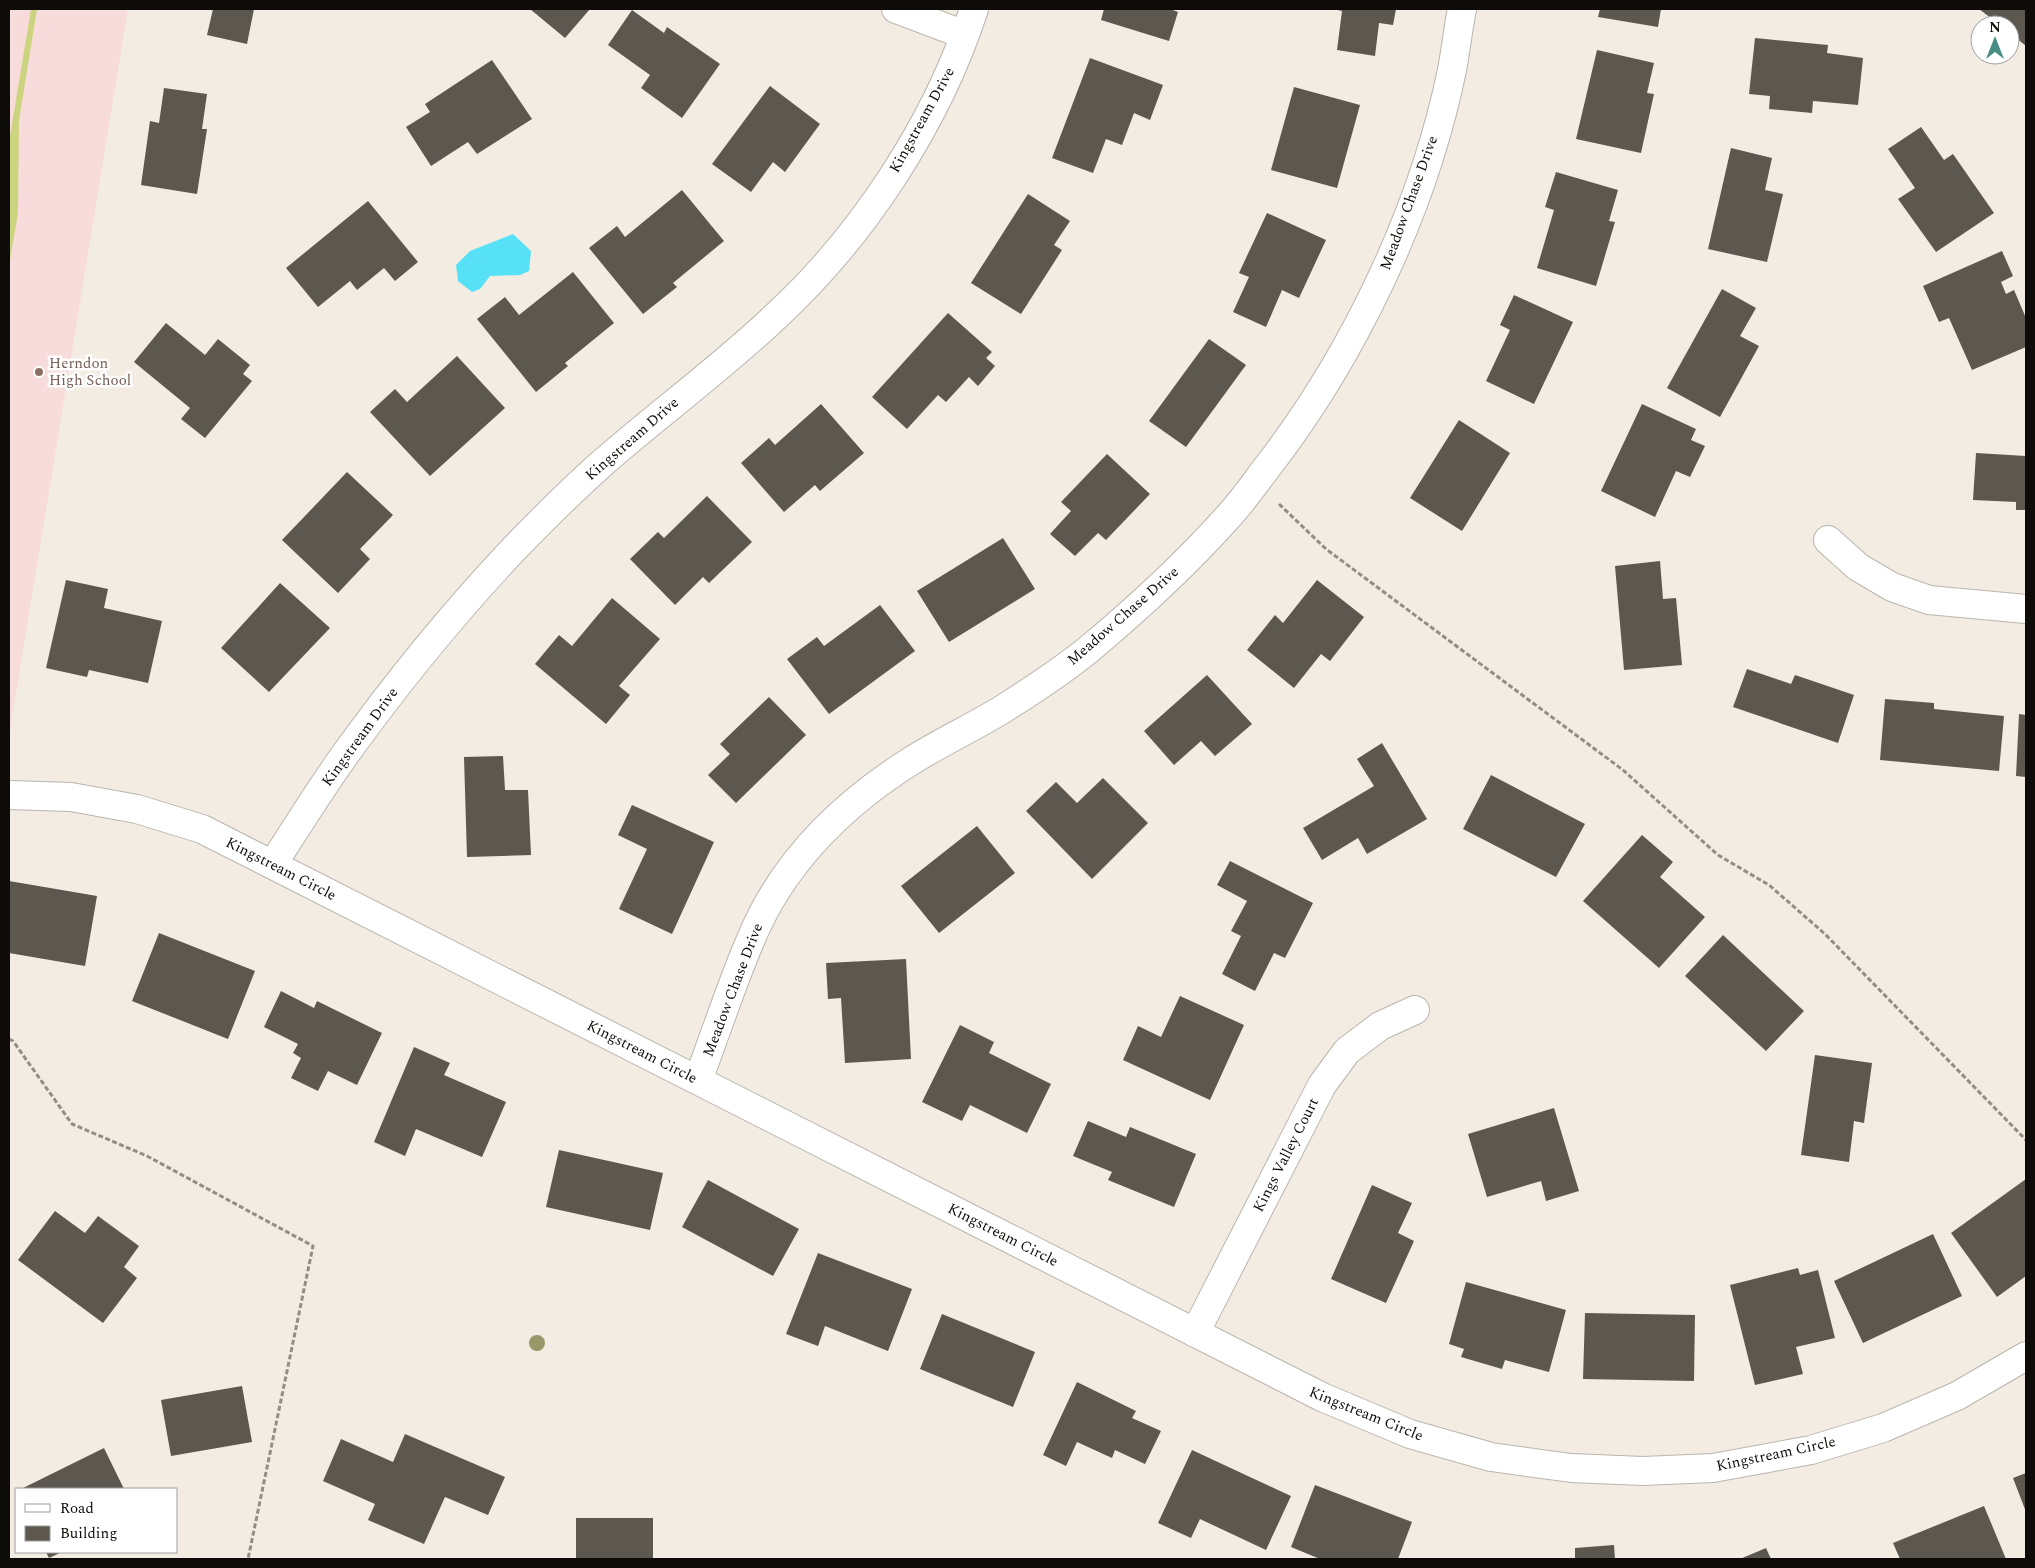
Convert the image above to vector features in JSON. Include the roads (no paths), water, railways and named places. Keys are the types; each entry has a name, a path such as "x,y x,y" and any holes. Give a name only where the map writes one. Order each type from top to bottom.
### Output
{"street":[{"path":"896,9 965,35"},
{"name":"Kingstream Drive","path":"273,864 349,749 426,648 512,552 598,467 774,318 809,283 864,218 910,149 948,75 974,9"},
{"name":"Meadow Chase Drive","path":"698,1080 752,936 781,884 816,837 859,797 909,762 1005,708 1084,653 1161,586 1229,516 1309,411 1356,330 1395,250 1428,158 1451,72 1462,9"},
{"path":"1828,540 1858,567 1892,587 1929,600 2026,609"},
{"name":"Kingstream Circle","path":"9,795 71,797 138,809 202,829 1322,1397 1410,1434 1491,1456 1571,1468 1643,1471 1713,1468 1811,1450 1883,1428 1957,1396 2026,1356"},
{"name":"Kings Valley Court","path":"1195,1333 1322,1085 1347,1052 1380,1026 1415,1010"}],"water":[{"path":"513,234 531,251 529,271 520,275 490,276 480,289 472,292 458,281 456,265 470,251"}],"place":[{"name":"Herndon High School","path":"39,372"}]}
